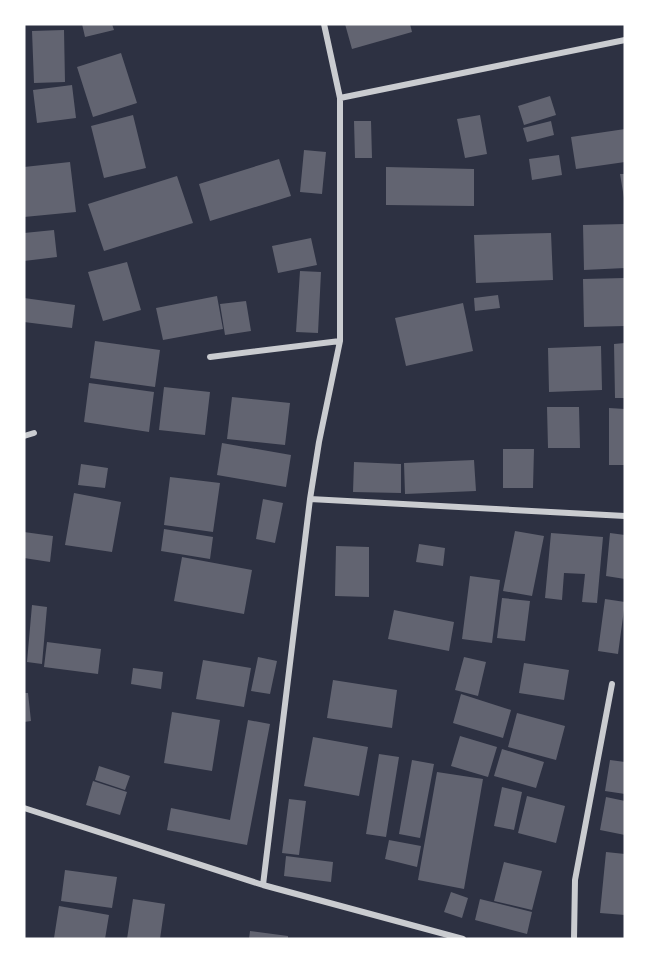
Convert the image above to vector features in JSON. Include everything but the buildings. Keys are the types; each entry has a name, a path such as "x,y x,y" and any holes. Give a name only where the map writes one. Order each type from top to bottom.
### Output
{"street":[{"path":"263,885 310,499 319,441 340,340 340,98 324,24"},
{"path":"340,98 625,40"},
{"path":"210,357 340,340"},
{"path":"24,436 34,433"},
{"path":"310,499 625,516"},
{"path":"574,939 575,880 612,684"},
{"path":"24,808 263,885 463,939"}]}
